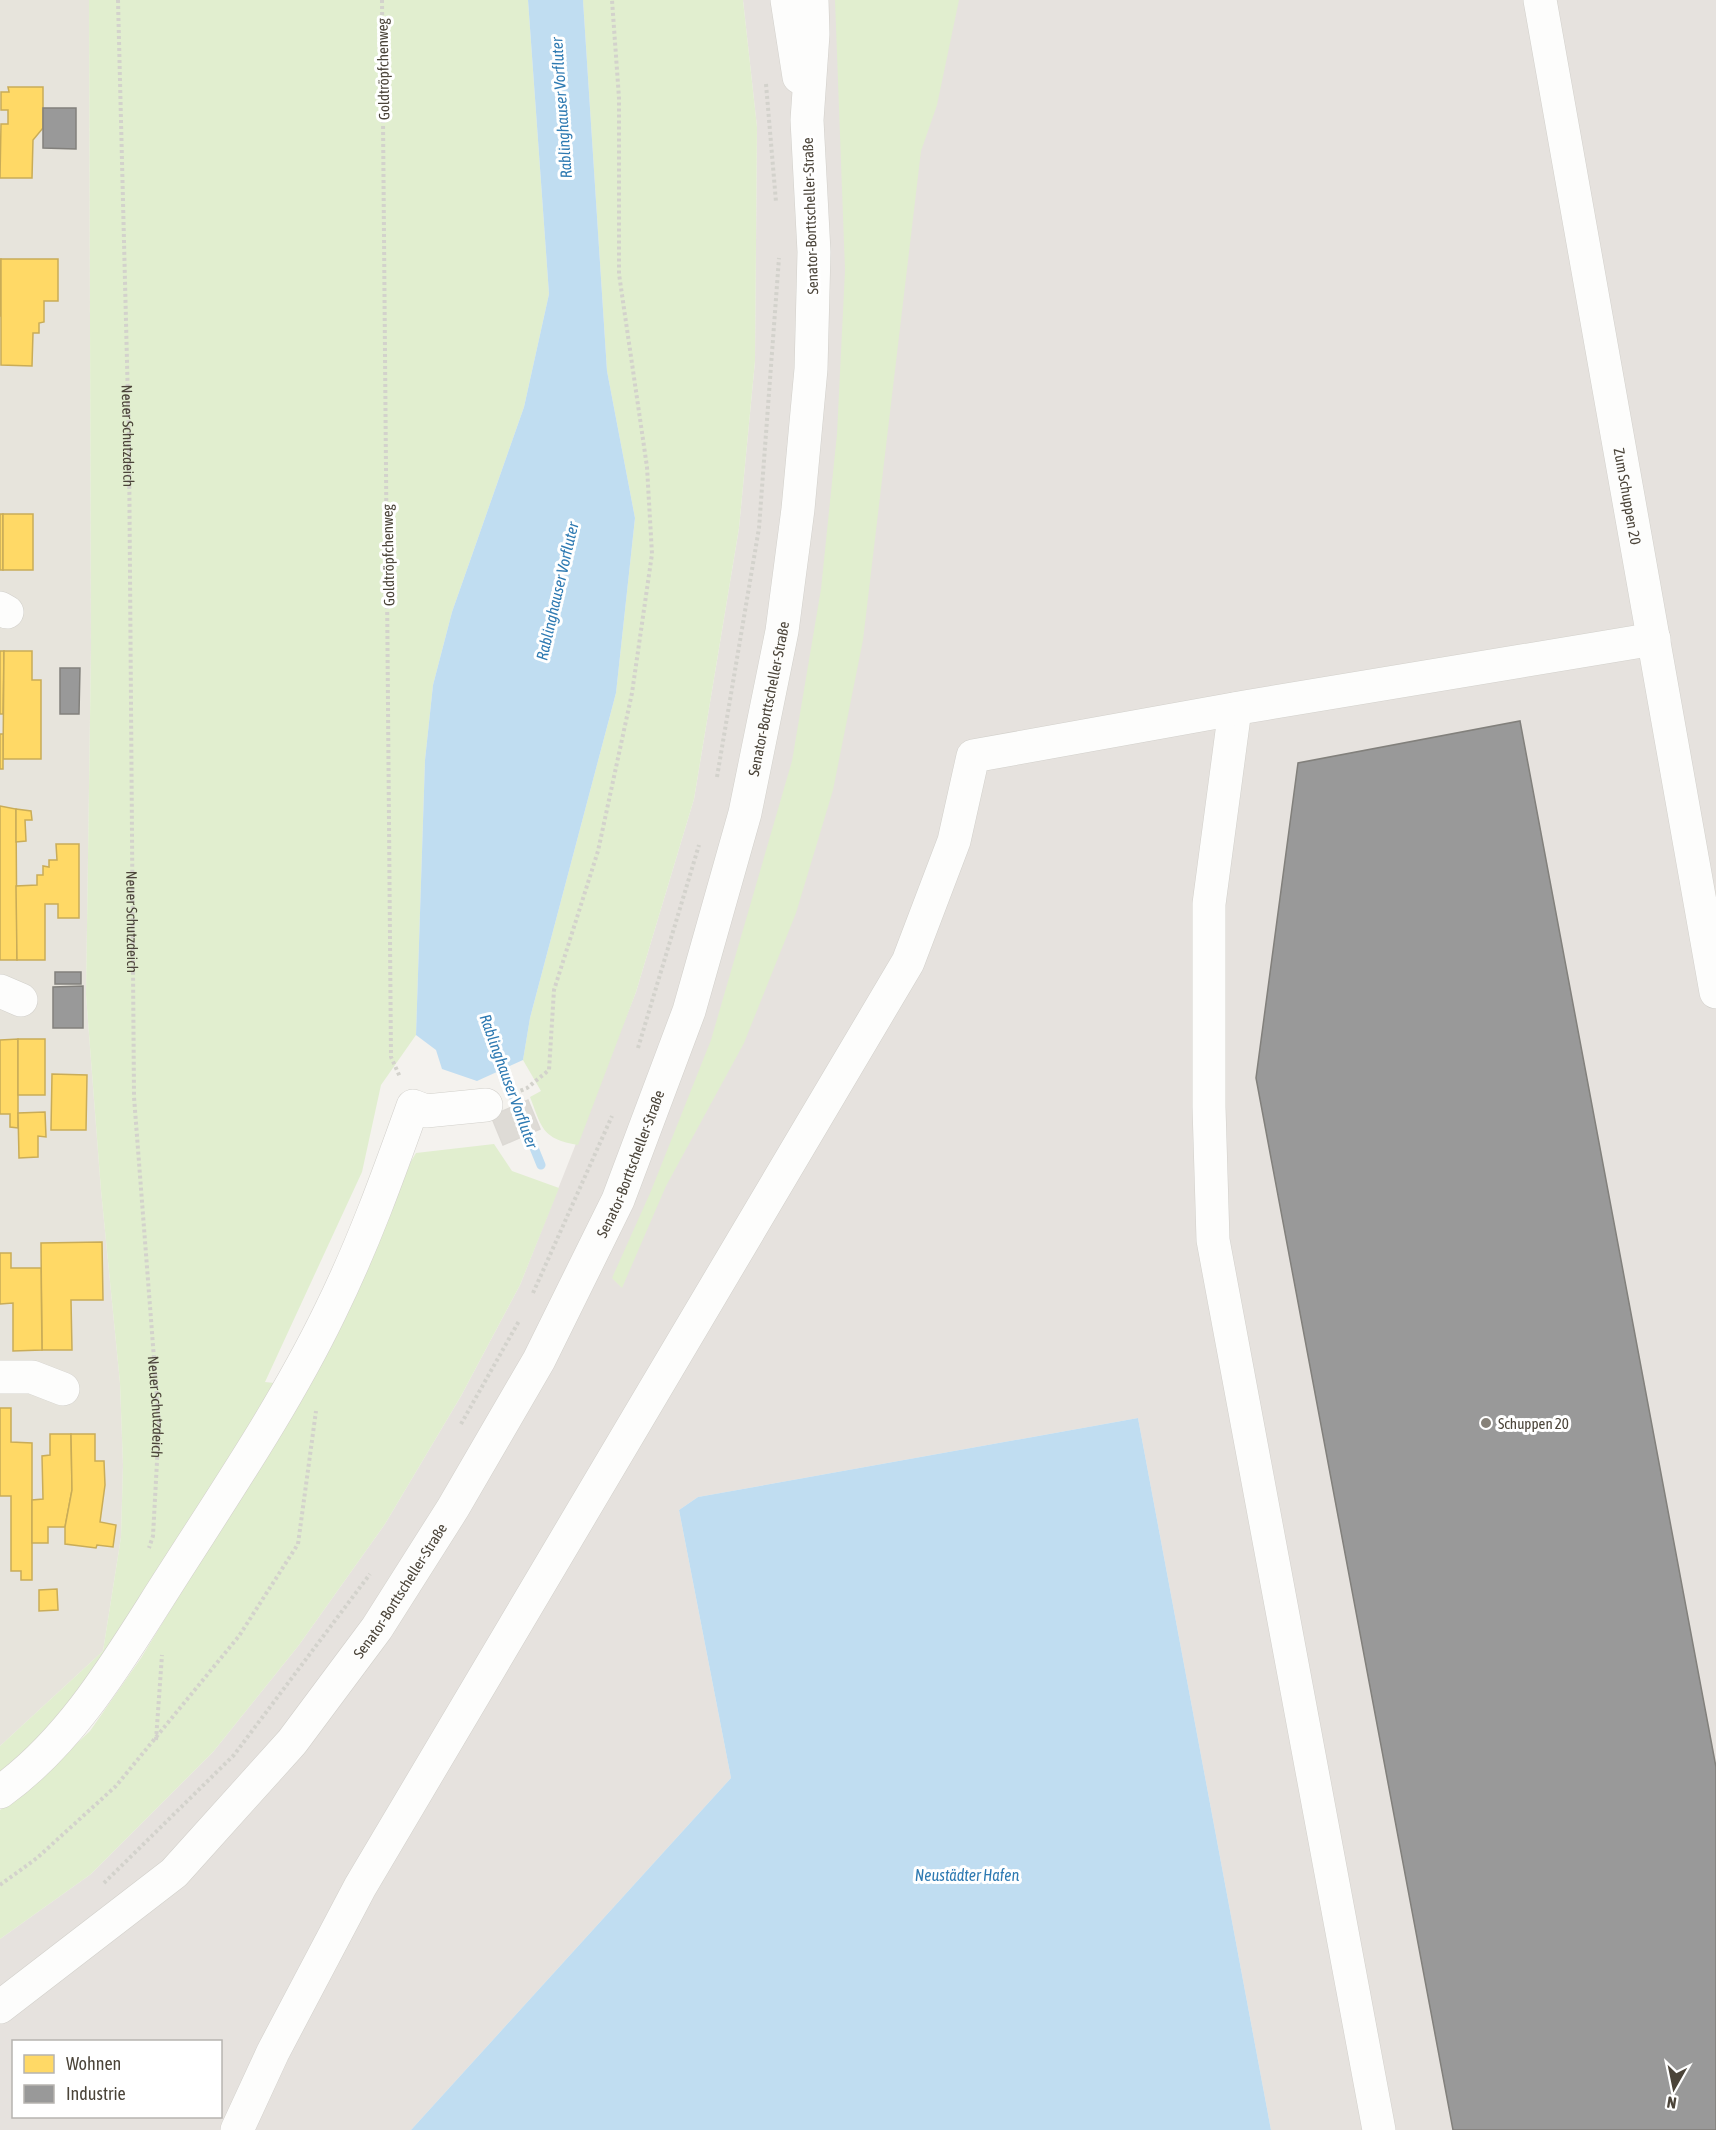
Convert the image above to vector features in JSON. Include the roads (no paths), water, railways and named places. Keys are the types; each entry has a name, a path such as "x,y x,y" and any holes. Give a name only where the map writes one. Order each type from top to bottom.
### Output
{"street":[{"name":"Senator-Borttscheller-Straße","path":"787,0 790,35 807,120"},
{"name":"Senator-Borttscheller-Straße","path":"0,2007 174,1873 292,1742 377,1628 453,1508 539,1360 618,1200 689,1011 745,813 782,631 798,510 811,369 814,252 807,120 813,34 812,0"},
{"name":"Zum Schuppen 20","path":"1540,0 1716,992"},
{"path":"237,2130 273,2052 360,1887 908,962 954,841 973,756 1235,709 1654,639"},
{"path":"1235,709 1209,904 1209,1107 1213,1240 1379,2130"},
{"path":"0,1792 70,1727 121,1658 234,1479 329,1315 360,1249 413,1106 426,1111 486,1105"},
{"path":"0,1377 32,1377 63,1389"}],"water":[{"path":"528,0 583,0 607,371 635,518 616,693 530,1018 523,1060 477,1081 442,1069 436,1050 416,1035 425,760 433,685 452,612 524,407 549,294"},
{"name":"Neustädter Hafen","path":"1138,1418 1271,2130 411,2130 731,1778 679,1510 698,1497"}],"waterway":[{"name":"Rablinghauser Vorfluter","path":"498,1059 541,1165"}],"place":[{"name":"Schuppen 20","path":"1486,1423"}]}
